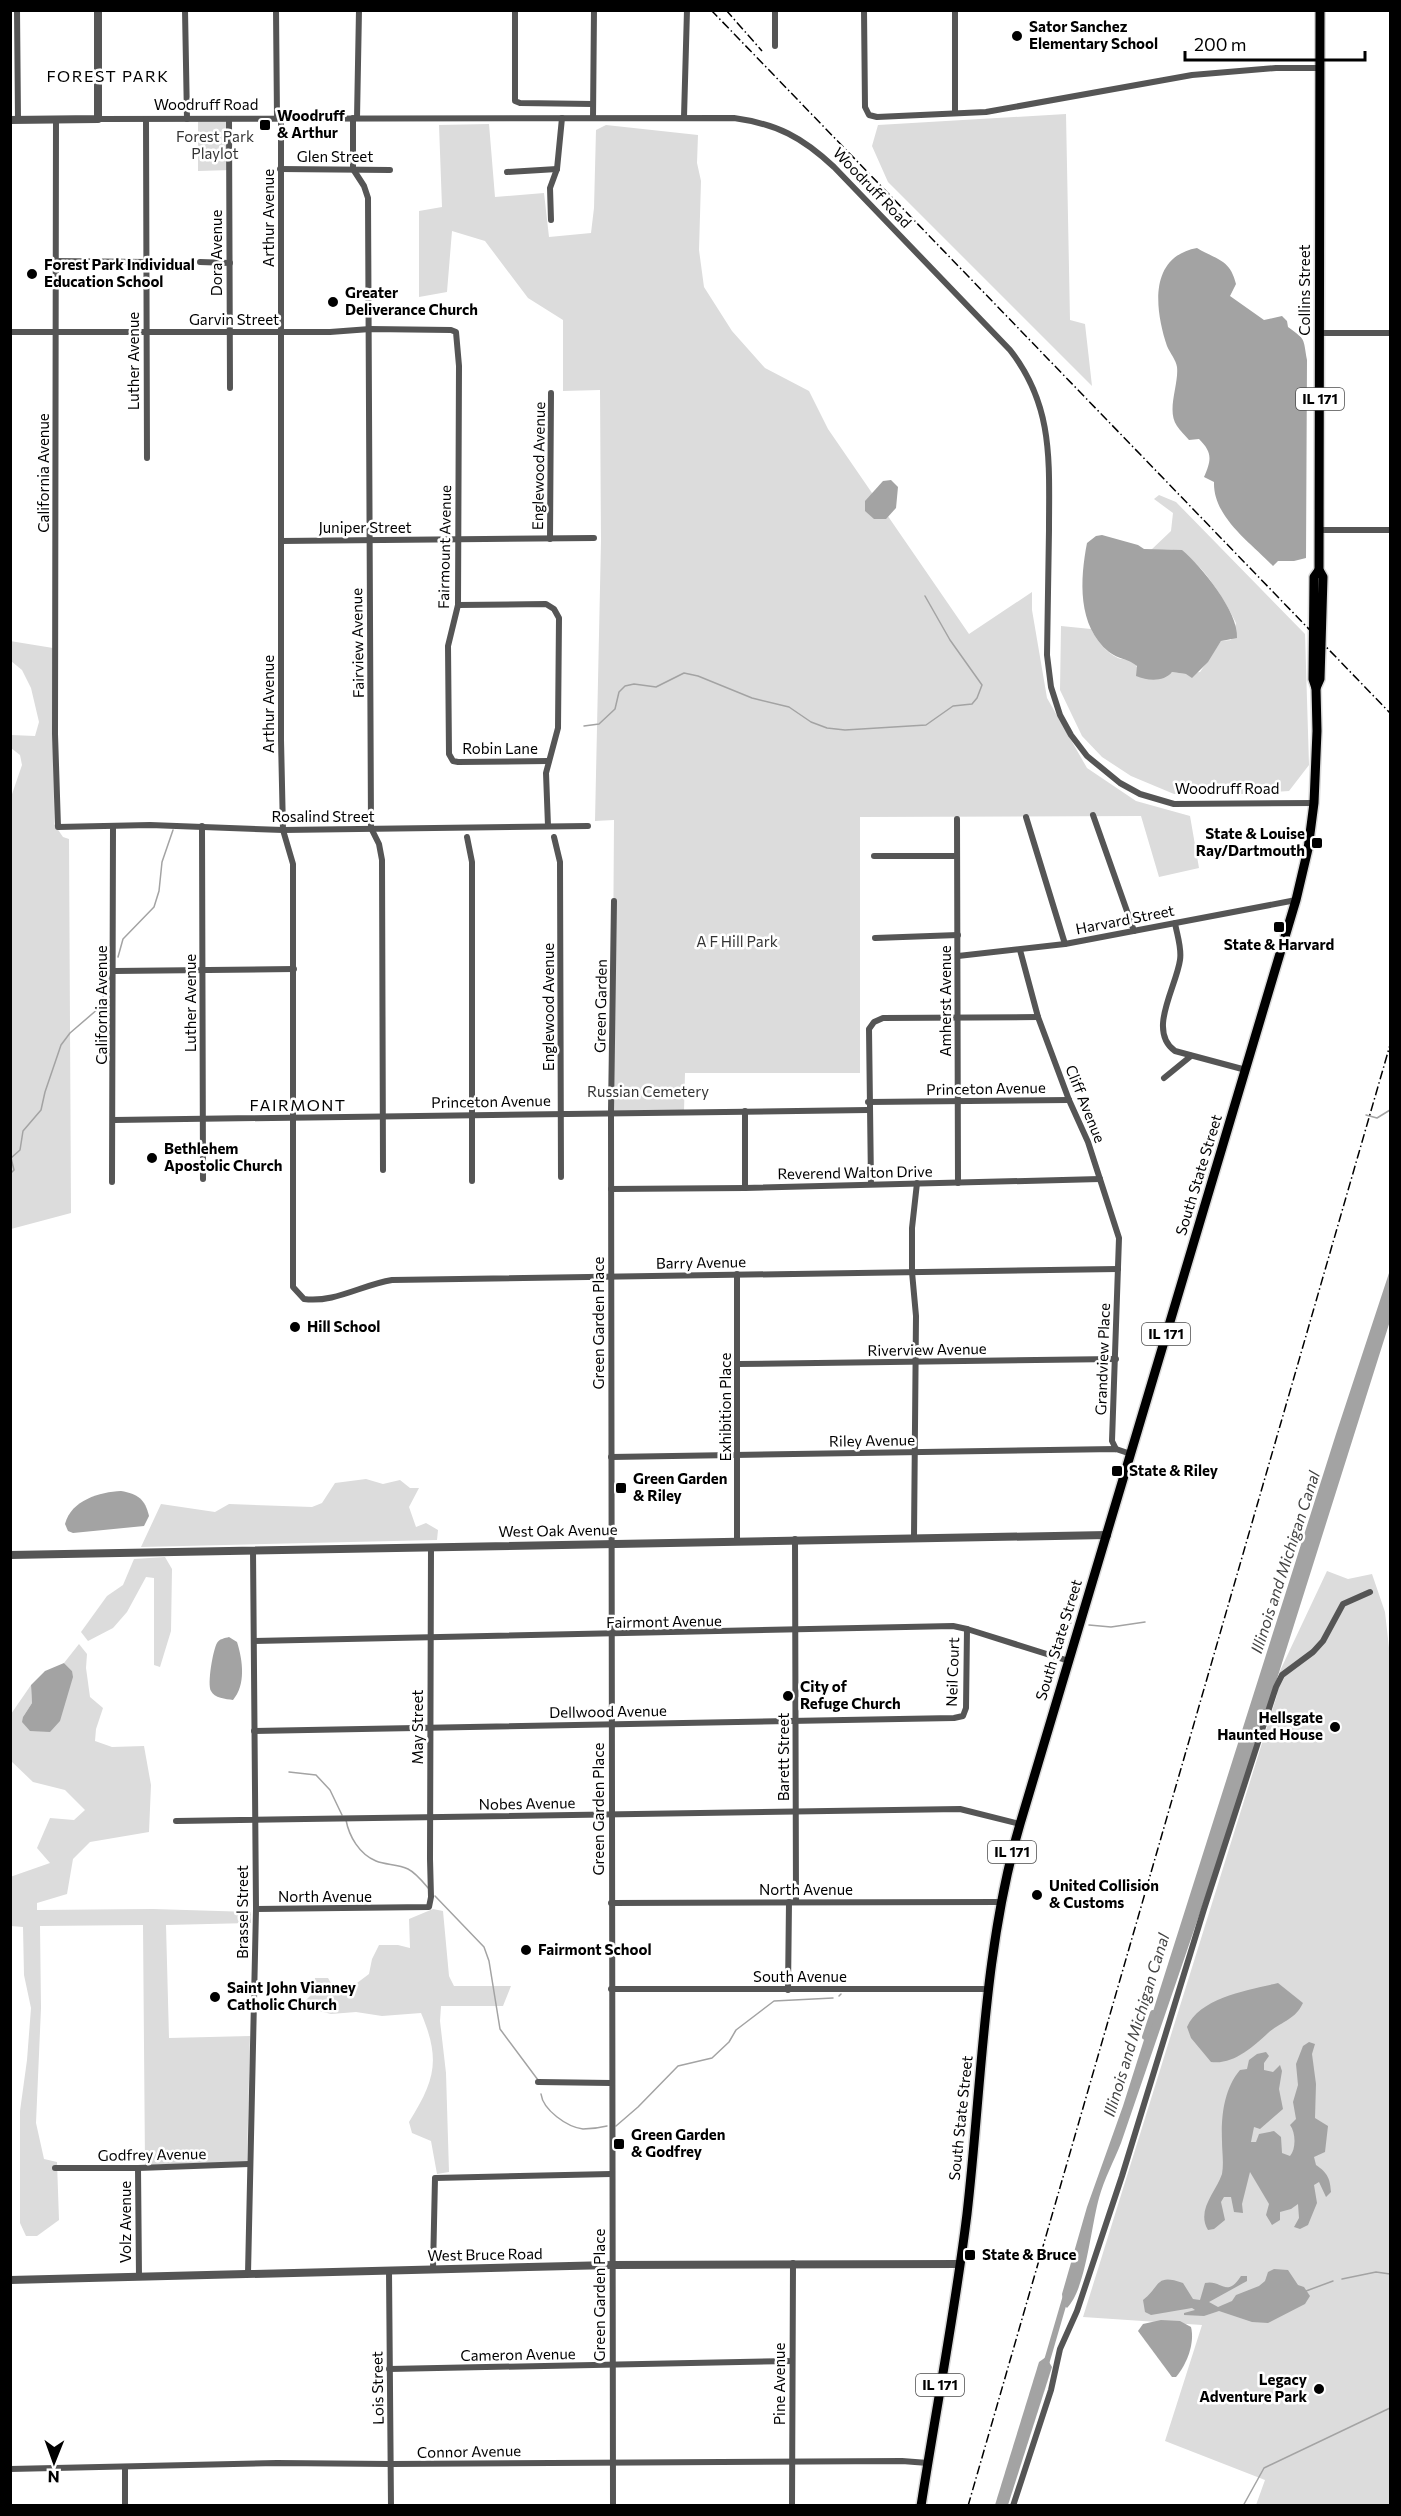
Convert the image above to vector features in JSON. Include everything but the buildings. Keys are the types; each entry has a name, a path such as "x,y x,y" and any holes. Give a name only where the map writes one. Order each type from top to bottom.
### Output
{"main road":[{"name":"Collins Street","path":"1314,803 1316,688 1320,679 1323,577 1319,570 1320,10"},
{"name":"South State Street","path":"921,2505 960,2264 988,1989 1000,1902 1020,1824 1296,900 1308,849 1314,803"}],"street":[{"path":"14,120 17,10"},
{"path":"98,10 98,119"},
{"path":"185,10 187,119"},
{"name":"Arthur Avenue","path":"276,10 280,169 283,830 293,864 293,1287"},
{"name":"Fairview Avenue","path":"359,10 353,169 364,186 368,198 371,828 379,844 382,860 383,1170"},
{"path":"515,10 515,101 520,103 593,104"},
{"path":"593,118 594,10"},
{"path":"684,117 687,10"},
{"path":"775,10 775,46"},
{"path":"864,10 865,107 868,115 877,117 986,112 1192,75 1276,68 1321,68"},
{"path":"955,10 955,113"},
{"name":"Woodruff Road","path":"14,120 684,117 734,118 771,125 788,132 810,146 840,173 1022,365 1041,408 1049,454 1047,655 1051,687 1060,715 1087,756 1120,783 1140,794 1174,804 1314,803"},
{"path":"550,220 550,188 557,169 562,118"},
{"name":"California Avenue","path":"56,119 55,734 58,827"},
{"name":"Luther Avenue","path":"146,119 147,458"},
{"name":"Dora Avenue","path":"229,119 230,388"},
{"name":"Glen Street","path":"280,169 390,170"},
{"path":"507,172 557,169"},
{"path":"55,261 146,262"},
{"path":"200,262 230,263"},
{"name":"Garvin Street","path":"10,332 330,332 369,329 451,330 456,332"},
{"name":"Fairmount Avenue","path":"453,761 449,754 448,646 458,605 459,366 456,332"},
{"path":"1320,333 1390,333"},
{"name":"Englewood Avenue","path":"550,539 551,393"},
{"path":"1319,530 1390,530"},
{"name":"Juniper Street","path":"281,541 594,538"},
{"path":"458,605 546,604 554,609 559,618 558,728 546,773 548,826"},
{"name":"Robin Lane","path":"453,761 548,761"},
{"path":"1093,815 1134,931"},
{"path":"1026,817 1065,944"},
{"name":"Amherst Avenue","path":"957,819 958,1183"},
{"name":"Luther Avenue","path":"202,826 203,1179"},
{"name":"Rosalind Street","path":"58,827 202,826 283,830 588,826"},
{"name":"California Avenue","path":"112,1182 114,1120 113,827"},
{"path":"467,837 472,862 472,1181"},
{"name":"Englewood Avenue","path":"554,837 560,862 561,1177"},
{"path":"874,856 957,856"},
{"name":"Harvard Street","path":"958,956 1065,944 1296,900"},
{"name":"Green Garden","path":"611,1112 614,901"},
{"path":"1175,923 1180,959 1162,1030 1165,1044 1175,1051 1246,1070"},
{"path":"875,938 958,935"},
{"name":"Cliff Avenue","path":"1020,950 1038,1017 1069,1100 1088,1142 1119,1238 1118,1269"},
{"path":"114,971 294,969"},
{"path":"871,1184 868,1110 869,1029 874,1022 883,1018 1038,1017"},
{"path":"1164,1078 1191,1056"},
{"name":"Princeton Avenue","path":"868,1102 1069,1100"},
{"name":"Princeton Avenue","path":"114,1120 868,1110"},
{"path":"745,1111 746,1188"},
{"name":"Green Garden Place","path":"611,1112 613,2505"},
{"name":"Reverend Walton Drive","path":"611,1188 746,1188 1100,1179"},
{"path":"914,1537 916,1316 912,1272 912,1228 917,1183"},
{"name":"Barry Avenue","path":"293,1287 304,1299 318,1301 392,1280 1118,1269"},
{"name":"Grandview Place","path":"1116,1449 1112,1441 1118,1269"},
{"name":"Exhibition Place","path":"737,1274 737,1540"},
{"name":"Riverview Avenue","path":"738,1364 1116,1359"},
{"name":"Riley Avenue","path":"611,1457 1116,1449 1131,1454"},
{"name":"West Oak Avenue","path":"10,1555 1107,1535"},
{"name":"Barett Street","path":"788,1990 796,1812 795,1539"},
{"name":"May Street","path":"429,1907 432,1897 431,1547"},
{"name":"Brassel Street","path":"248,2274 256,1909 253,1550"},
{"path":"1013,2505 1051,2390 1060,2349 1077,2311 1122,2176 1204,1909 1276,1687 1282,1676 1313,1652 1323,1641 1343,1604 1370,1592"},
{"name":"Fairmont Avenue","path":"254,1641 952,1626 1069,1661"},
{"name":"Neil Court","path":"963,1716 966,1707 967,1629"},
{"name":"Dellwood Avenue","path":"254,1731 954,1718 963,1716"},
{"name":"Nobes Avenue","path":"176,1821 960,1809 1020,1824"},
{"name":"North Avenue","path":"611,1903 1000,1902"},
{"name":"North Avenue","path":"256,1909 429,1907"},
{"name":"South Avenue","path":"611,1989 988,1989"},
{"path":"538,2082 611,2083"},
{"name":"Godfrey Avenue","path":"55,2168 249,2164"},
{"name":"Volz Avenue","path":"138,2168 139,2277"},
{"path":"433,2270 435,2178 611,2174"},
{"name":"Pine Avenue","path":"792,2505 793,2264"},
{"name":"West Bruce Road","path":"10,2280 611,2265 960,2264"},
{"name":"Lois Street","path":"389,2271 392,2505"},
{"name":"Cameron Avenue","path":"389,2369 792,2361"},
{"name":"Connor Avenue","path":"10,2469 277,2463 792,2461 928,2463"},
{"path":"125,2467 125,2505"}],"green space":[{"path":"1066,114 1070,320 1085,324 1092,386 888,182 872,146 878,125"},
{"name":"Forest Park Playlot","path":"198,121 231,121 232,170 198,171"},
{"path":"489,124 495,197 544,193 549,237 591,233 596,130 606,125 698,135 697,163 701,181 699,250 704,287 732,331 765,368 809,391 828,429 969,634 1032,592 1032,610 1047,698 1087,768 1136,801 1190,816 1199,868 1159,877 1141,816 860,817 860,1073 685,1073 684,1111 612,1111 614,820 595,821 601,541 600,390 563,391 563,320 528,298 485,241 452,231 447,292 419,297 419,211 442,207 439,125"},
{"path":"1159,495 1176,502 1305,634 1309,765 1289,791 1174,794 1131,776 1102,757 1082,736 1060,690 1061,626 1091,629 1105,649 1118,658 1134,663 1142,678 1147,679 1162,678 1172,672 1186,674 1200,672 1221,641 1231,640 1236,623 1202,569 1183,553 1174,550 1151,550 1171,531 1173,513 1154,499"},
{"path":"10,641 53,648 54,824 63,837 69,839 71,1213 11,1229 10,800 22,765 20,755 11,748 11,735 35,736 39,722 31,688 22,670 11,661"},
{"path":"366,1479 383,1484 400,1480 410,1488 419,1488 409,1507 416,1527 426,1523 438,1530 437,1540 141,1547 161,1504 215,1512 229,1504 312,1507 322,1503 335,1483"},
{"path":"165,1557 172,1569 171,1631 160,1667 154,1665 154,1578 146,1577 127,1612 113,1628 88,1641 81,1632 107,1596 123,1585 134,1559"},
{"name":"Legacy Adventure Park","path":"1327,1571 1348,1579 1372,1574 1385,1612 1390,1657 1390,2505 1256,2505 1265,2480 1165,2441 1202,2325 1083,2317 1277,1695 1279,1673"},
{"path":"79,1644 87,1654 86,1668 90,1697 103,1708 96,1729 95,1741 112,1747 144,1746 151,1785 149,1832 90,1842 73,1859 67,1894 37,1903 37,1910 153,1909 251,1912 251,1923 166,1925 169,2038 250,2036 247,2162 145,2165 143,1925 40,1926 41,2008 36,2123 44,2159 57,2162 59,2220 37,2236 26,2236 20,2223 20,2111 31,2008 24,1975 23,1927 11,1926 10,1877 50,1863 37,1848 50,1818 74,1820 85,1810 65,1790 33,1782 10,1760 11,1714 31,1685 32,1703 23,1717 72,1671 64,1663"},
{"path":"433,1909 443,1911 449,1976 454,1986 511,1986 503,2006 441,2006 449,2172 437,2174 431,2141 412,2133 409,2122 425,2094 432,2069 431,2044 421,2013 382,2016 356,2012 331,2014 315,2010 263,2010 259,2004 306,2000 313,1993 315,1978 328,1978 335,1990 357,1983 369,1974 372,1959 379,1945 398,1945 410,1948 409,1919"}],"shaded area":[{"path":"1197,248 1222,261 1230,270 1236,284 1230,296 1264,320 1282,316 1287,321 1288,327 1301,337 1304,343 1307,360 1306,558 1278,561 1273,566 1234,528 1220,507 1215,495 1214,482 1204,477 1209,460 1206,448 1199,439 1189,440 1174,420 1173,405 1177,367 1163,332 1158,302 1159,287 1163,273 1170,262 1181,253"},
{"path":"891,480 898,487 896,508 886,519 874,519 865,511 865,501 883,481"},
{"path":"1102,535 1138,545 1144,549 1182,550 1217,590 1232,616 1237,638 1221,641 1208,662 1192,678 1186,674 1172,672 1165,678 1156,680 1136,676 1137,666 1109,652 1091,629 1086,616 1082,586 1087,543 1096,536"},
{"path":"1390,1270 1390,1321 1240,1796 1121,2143 1101,2191 1079,2287 1067,2308 1063,2304 1062,2294 1087,2207 1123,2106"},
{"path":"121,1491 132,1494 143,1501 149,1516 144,1526 73,1533 68,1531 65,1524 68,1516 80,1503 104,1493"},
{"path":"229,1637 237,1642 242,1665 242,1680 233,1700 215,1695 210,1687 215,1647 219,1641"},
{"path":"64,1663 72,1671 73,1677 60,1721 50,1732 30,1731 22,1722 32,1703 31,1685 45,1671"},
{"path":"1278,1983 1303,2003 1300,2009 1242,2054 1227,2061 1211,2062 1191,2038 1187,2027 1193,2017 1203,2008 1226,1996"},
{"path":"1309,2042 1315,2044 1312,2054 1316,2084 1315,2118 1328,2126 1325,2152 1314,2157 1316,2165 1328,2177 1331,2192 1326,2197 1319,2182 1314,2185 1317,2203 1308,2225 1300,2229 1294,2227 1299,2218 1298,2204 1280,2212 1280,2220 1272,2225 1266,2215 1269,2204 1250,2172 1242,2204 1243,2213 1234,2212 1231,2197 1224,2197 1221,2202 1225,2220 1214,2229 1208,2230 1204,2215 1208,2201 1222,2174 1223,2113 1230,2086 1240,2070 1247,2069 1249,2060 1257,2054 1266,2052 1269,2056 1264,2063 1264,2070 1273,2072 1280,2065 1282,2071 1279,2089 1283,2109 1260,2129 1254,2127 1251,2142 1256,2142 1259,2134 1274,2131 1281,2137 1282,2153 1290,2156 1294,2141 1290,2125 1296,2119 1293,2102 1298,2085 1296,2064 1303,2046"},
{"path":"1274,2269 1288,2270 1298,2285 1304,2287 1310,2296 1305,2304 1268,2323 1252,2322 1219,2311 1204,2316 1184,2315 1184,2313 1195,2310 1192,2308 1151,2315 1145,2312 1143,2300 1163,2280 1183,2283 1193,2299 1200,2300 1205,2283 1211,2282 1228,2287 1236,2283 1241,2276 1247,2276 1247,2281 1209,2302 1218,2307 1232,2301 1236,2295 1259,2286 1265,2281 1268,2272"},
{"path":"1161,2320 1180,2321 1191,2327 1192,2340 1189,2353 1176,2377 1172,2377 1138,2331 1143,2324"},
{"path":"1046,2357 1052,2367 1008,2505 995,2505 1039,2362"}],"waterway":[{"path":"584,726 599,724 615,709 619,692 625,686 634,684 656,687 684,673 698,676 752,698 789,707 811,722 827,728 845,730 926,725 953,706 972,704 982,685 950,640 925,596"},
{"path":"118,957 123,939 154,907 159,891 162,862 173,830"},
{"path":"10,1174 14,1170 11,1158 20,1150 23,1131 41,1110 61,1045 70,1033 99,1008 110,977"},
{"path":"1366,1115 1377,1118 1390,1110"},
{"path":"1089,1625 1111,1627 1145,1622"},
{"path":"1056,1652 1061,1626 1071,1623"},
{"path":"289,1772 316,1775 330,1790 342,1815"},
{"path":"346,1820 352,1838 365,1854 376,1861 408,1869 417,1875 429,1889"},
{"path":"435,1896 484,1947 489,1961 500,2029 538,2080"},
{"path":"616,2126 678,2066 712,2058 729,2042 736,2030 774,2001 833,1998"},
{"name":"Illinois and Michigan Canal","path":"1145,2037 1153,2013"},
{"path":"541,2094 551,2112 570,2125 583,2129 607,2126"},
{"path":"1342,2279 1376,2272 1390,2274"},
{"path":"1306,2291 1333,2281"},
{"name":"Illinois and Michigan Canal","path":"1046,2364 1065,2299"},
{"path":"1243,2506 1264,2468 1390,2408"}],"railway":[{"path":"711,10 1390,713"},
{"path":"726,10 762,51"},
{"path":"968,2506 1390,1045"}],"place":[{"name":"Sator Sanchez Elementary School","path":"1017,36"},
{"name":"Woodruff & Arthur","path":"265,125"},
{"name":"Forest Park Individual Education School","path":"32,274"},
{"name":"Greater Deliverance Church","path":"333,302"},
{"name":"State & Louise Ray/Dartmouth","path":"1317,843"},
{"name":"State & Harvard","path":"1279,927"},
{"name":"Bethlehem Apostolic Church","path":"152,1158"},
{"name":"Hill School","path":"295,1327"},
{"name":"State & Riley","path":"1117,1471"},
{"name":"Green Garden & Riley","path":"621,1488"},
{"name":"City of Refuge Church","path":"788,1696"},
{"name":"Hellsgate Haunted House","path":"1335,1727"},
{"name":"United Collision & Customs","path":"1037,1895"},
{"name":"Fairmont School","path":"526,1950"},
{"name":"Saint John Vianney Catholic Church","path":"215,1997"},
{"name":"Green Garden & Godfrey","path":"619,2144"},
{"name":"State & Bruce","path":"970,2255"},
{"name":"Legacy Adventure Park","path":"1319,2389"}],"district":[{"name":"FOREST PARK","path":"108,76"},
{"name":"FAIRMONT","path":"298,1105"}],"park label":[{"name":"A F Hill Park","path":"737,942"},
{"name":"Russian Cemetery","path":"648,1092"}]}
